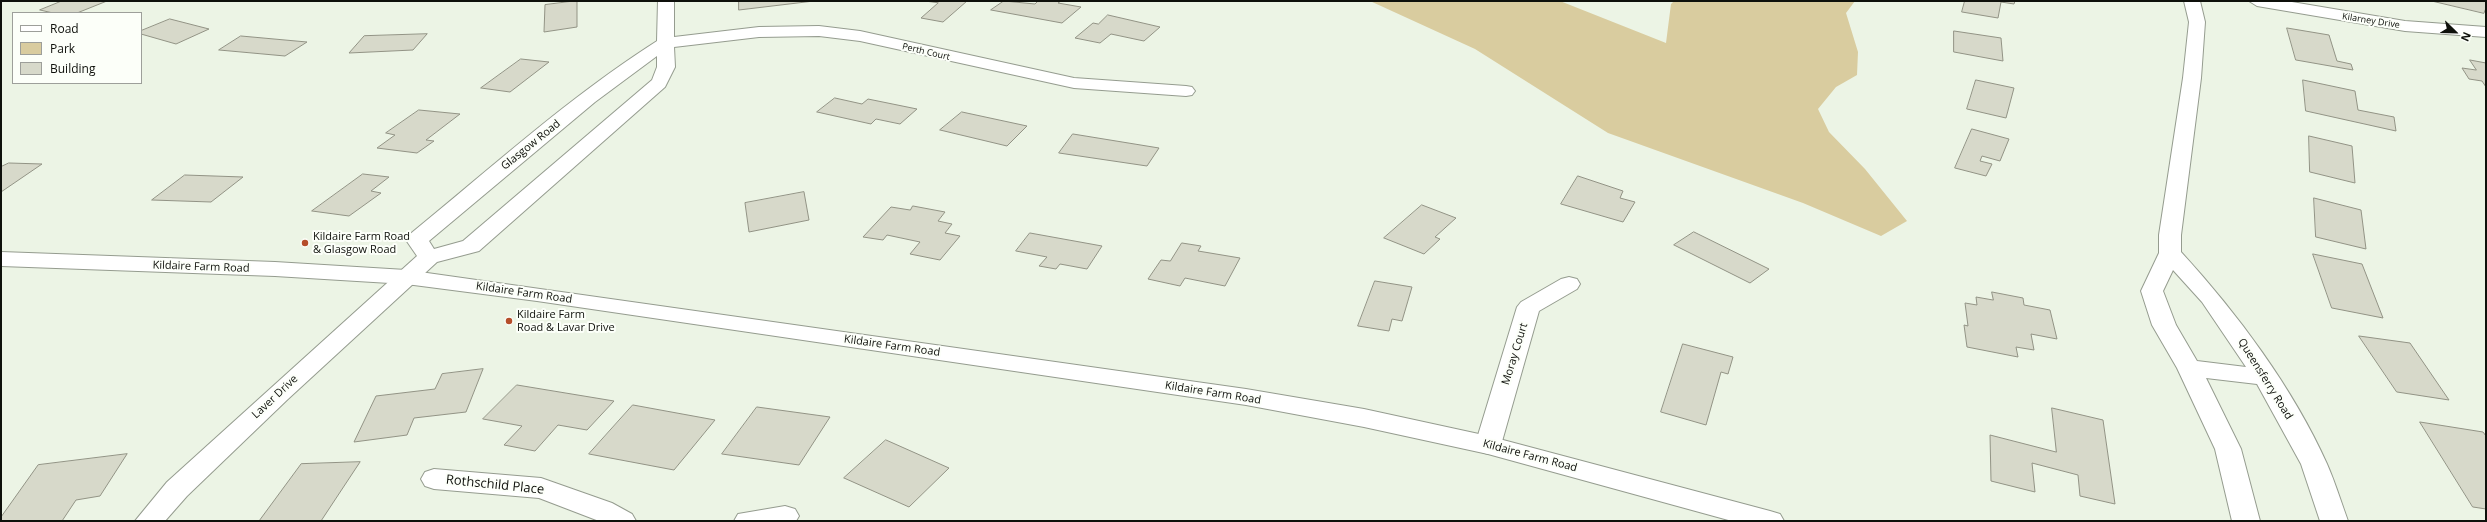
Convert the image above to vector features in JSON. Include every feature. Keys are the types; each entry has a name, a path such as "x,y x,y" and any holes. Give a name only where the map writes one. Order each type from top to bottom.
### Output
{"street":[{"path":"406,278 429,256 471,246 637,104 658,84 665,73 668,62 665,43 668,23 666,1"},
{"path":"2192,1 2197,22 2192,78 2170,235 2170,253 2152,291 2164,325 2189,368 2228,450 2246,521"},
{"name":"Kilarney Drive","path":"2258,1 2405,26 2486,32"},
{"name":"Perth Court","path":"665,43 759,32 819,31 860,36 1074,83 1136,89 1186,91"},
{"name":"Glasgow Road","path":"429,256 417,240 588,98 631,65 665,43"},
{"name":"Queensferry Road","path":"2170,253 2210,297 2247,348 2264,378 2289,416 2314,464 2334,521"},
{"name":"Kildaire Farm Road","path":"1,259 275,270 406,278 545,295 1246,397 1364,418 1488,445 1770,521"},
{"name":"Laver Drive","path":"149,521 177,489 370,308 406,278"},
{"name":"Moray Court","path":"1488,445 1529,307 1569,284"},
{"path":"2189,368 2264,378"},
{"name":"Rothschild Place","path":"434,479 541,488 602,510 622,521"},
{"path":"748,521 785,516"}],"green space":[{"path":"1370,1 1560,1 1666,43 1671,4 1674,1 1855,1 1846,13 1858,52 1857,75 1836,87 1818,109 1829,132 1865,169 1907,221 1881,236 1803,203 1608,133 1475,49"}],"building":[{"path":"62,1 107,1 80,12 49,12 40,10"},
{"path":"577,1 577,27 544,32 545,5"},
{"path":"739,1 814,1 739,10"},
{"path":"925,1 967,1 943,22 921,18 938,3"},
{"path":"1004,1 1035,4 1038,1 1061,1 1058,3 1081,7 1062,23 991,10"},
{"path":"1965,1 2015,1 2014,4 2001,2 1998,18 1962,12"},
{"path":"2432,1 2486,1 2486,8 2484,13"},
{"path":"1108,15 1160,27 1144,41 1111,34 1100,43 1075,38 1093,23 1098,24"},
{"path":"170,19 209,29 176,44 142,34 142,31"},
{"path":"2287,28 2329,35 2337,61 2351,64 2353,70 2296,60"},
{"path":"1954,31 2001,38 2003,61 1954,52"},
{"path":"427,34 413,50 349,53 364,36"},
{"path":"241,36 307,42 285,56 219,50"},
{"path":"521,59 549,62 510,92 481,88"},
{"path":"2470,60 2486,63 2486,87 2482,81 2469,79 2462,68 2476,70"},
{"path":"1976,80 2014,88 2006,118 1967,109"},
{"path":"2303,80 2355,91 2358,110 2394,117 2396,131 2306,111"},
{"path":"835,98 862,104 868,99 917,109 900,124 876,119 871,124 817,112"},
{"path":"419,110 460,114 426,140 434,141 417,153 377,148 395,135 386,133"},
{"path":"962,112 1027,126 1007,146 940,130"},
{"path":"1972,129 2009,139 2000,161 1982,156 1980,161 1992,164 1986,176 1955,168"},
{"path":"1073,134 1159,148 1147,166 1059,153"},
{"path":"2309,136 2352,146 2355,183 2310,172"},
{"path":"9,163 42,164 1,192 1,167"},
{"path":"363,174 389,177 371,191 381,193 349,216 312,211"},
{"path":"185,175 243,177 211,202 152,200"},
{"path":"1578,176 1623,191 1620,198 1635,202 1623,222 1561,204"},
{"path":"804,192 809,220 749,232 745,203"},
{"path":"2314,198 2361,210 2366,249 2316,237"},
{"path":"1422,205 1456,218 1435,237 1440,239 1424,254 1384,238"},
{"path":"913,206 945,212 938,221 952,224 945,233 960,236 940,260 910,254 920,242 887,235 883,240 863,237 891,207 910,210"},
{"path":"1694,232 1769,269 1750,283 1674,245"},
{"path":"1030,233 1102,246 1087,269 1060,264 1056,269 1039,266 1047,257 1016,251"},
{"path":"1182,243 1201,246 1198,251 1240,258 1225,286 1185,278 1180,286 1148,279 1161,260 1170,261"},
{"path":"2313,254 2362,264 2383,318 2332,308"},
{"path":"1375,281 1412,287 1402,321 1392,319 1389,331 1358,326"},
{"path":"1992,292 2023,298 2024,305 2050,310 2057,339 2031,334 2034,350 2016,347 2018,357 1967,347 1964,325 1968,326 1965,303 1977,305 1976,297 1993,300"},
{"path":"2359,336 2410,343 2449,400 2397,392"},
{"path":"1683,344 1733,357 1728,374 1721,372 1706,425 1661,412"},
{"path":"483,369 466,412 414,418 407,435 354,442 376,396 435,389 442,374"},
{"path":"517,385 614,401 587,430 558,425 535,451 504,445 522,426 483,419"},
{"path":"633,405 715,420 674,470 589,454"},
{"path":"757,407 830,417 799,465 722,454"},
{"path":"2052,408 2103,420 2115,504 2080,496 2078,475 2032,463 2035,492 1991,481 1990,435 2056,452"},
{"path":"2420,422 2483,432 2486,436 2486,509 2473,507"},
{"path":"886,440 949,468 909,507 844,478"},
{"path":"127,454 100,496 76,500 62,521 1,521 1,517 38,465"},
{"path":"360,462 321,521 259,521 301,464"}],"place":[{"name":"Kildaire Farm Road & Glasgow Road","path":"305,243"},
{"name":"Kildaire Farm Road & Lavar Drive","path":"509,321"}]}
